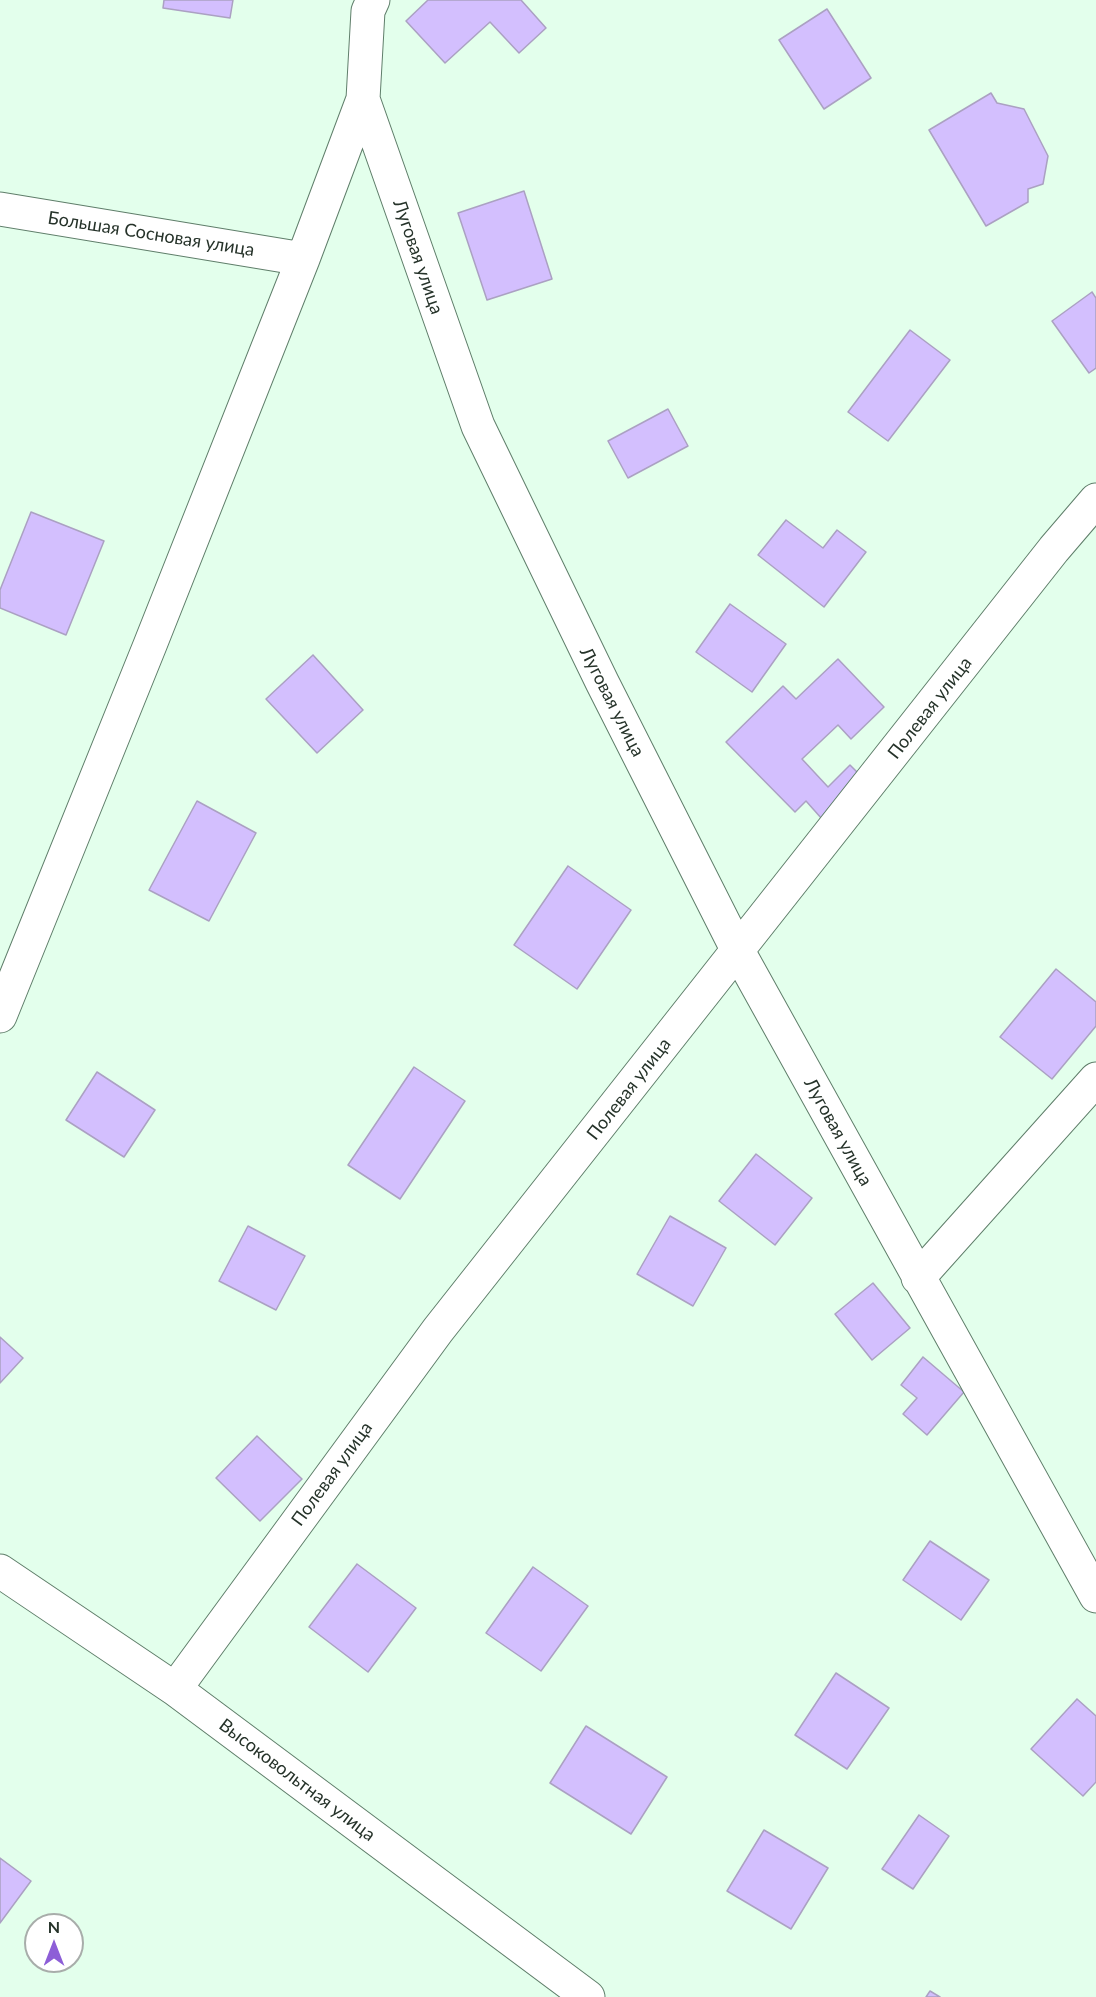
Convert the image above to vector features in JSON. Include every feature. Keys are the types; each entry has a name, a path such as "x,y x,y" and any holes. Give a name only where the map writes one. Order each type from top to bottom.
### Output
{"street":[{"path":"0,1016 303,259 363,99 368,11 373,0"},
{"name":"Луговая улица","path":"363,99 478,426 602,682 738,951 1096,1596"},
{"name":"Большая Сосновая улица","path":"0,209 303,259"},
{"name":"Полевая улица","path":"175,1689 438,1330 1054,549 1096,500"},
{"path":"918,1278 1096,1079"},
{"name":"Высоковольтная улица","path":"0,1571 175,1689 588,1997"}],"building":[{"path":"164,0 233,0 230,18 163,8"},
{"path":"428,0 521,0 546,28 519,53 490,22 445,63 406,21"},
{"path":"827,9 871,78 824,109 779,40"},
{"path":"991,93 997,103 1024,109 1048,156 1043,184 1028,189 1028,202 986,226 929,130"},
{"path":"524,191 552,279 487,300 458,213"},
{"path":"1092,292 1096,298 1096,368 1089,373 1052,321"},
{"path":"910,330 950,360 888,441 848,412"},
{"path":"668,409 688,446 628,478 608,441"},
{"path":"31,512 104,541 66,635 0,608 0,590"},
{"path":"786,520 823,548 837,530 866,552 824,607 758,555"},
{"path":"730,604 786,644 752,692 696,652"},
{"path":"313,655 363,710 317,753 266,699"},
{"path":"838,659 884,707 851,739 838,725 802,759 828,787 850,765 864,779 822,819 806,801 795,812 726,742 783,686 796,699"},
{"path":"197,801 256,833 209,921 149,890"},
{"path":"568,866 631,910 577,989 514,945"},
{"path":"1056,969 1096,1002 1096,1026 1052,1079 1000,1037"},
{"path":"414,1067 465,1101 400,1199 348,1165"},
{"path":"97,1072 155,1110 124,1157 66,1120"},
{"path":"756,1154 812,1198 775,1245 719,1201"},
{"path":"670,1216 726,1248 693,1306 637,1274"},
{"path":"248,1226 305,1256 276,1310 219,1281"},
{"path":"873,1283 910,1328 872,1360 835,1314"},
{"path":"0,1337 23,1358 0,1383"},
{"path":"923,1357 964,1392 927,1435 903,1414 917,1398 901,1385"},
{"path":"257,1436 302,1479 260,1521 216,1478"},
{"path":"930,1541 989,1580 961,1620 903,1580"},
{"path":"357,1564 416,1608 368,1672 309,1627"},
{"path":"533,1567 588,1606 541,1671 486,1633"},
{"path":"836,1673 889,1708 847,1769 795,1735"},
{"path":"1077,1699 1096,1716 1096,1782 1083,1796 1031,1749"},
{"path":"586,1726 667,1777 631,1834 550,1783"},
{"path":"919,1815 949,1836 913,1889 882,1869"},
{"path":"764,1830 828,1868 791,1929 727,1891"},
{"path":"0,1858 31,1881 0,1923"},
{"path":"930,1991 940,1997 926,1997"}]}
